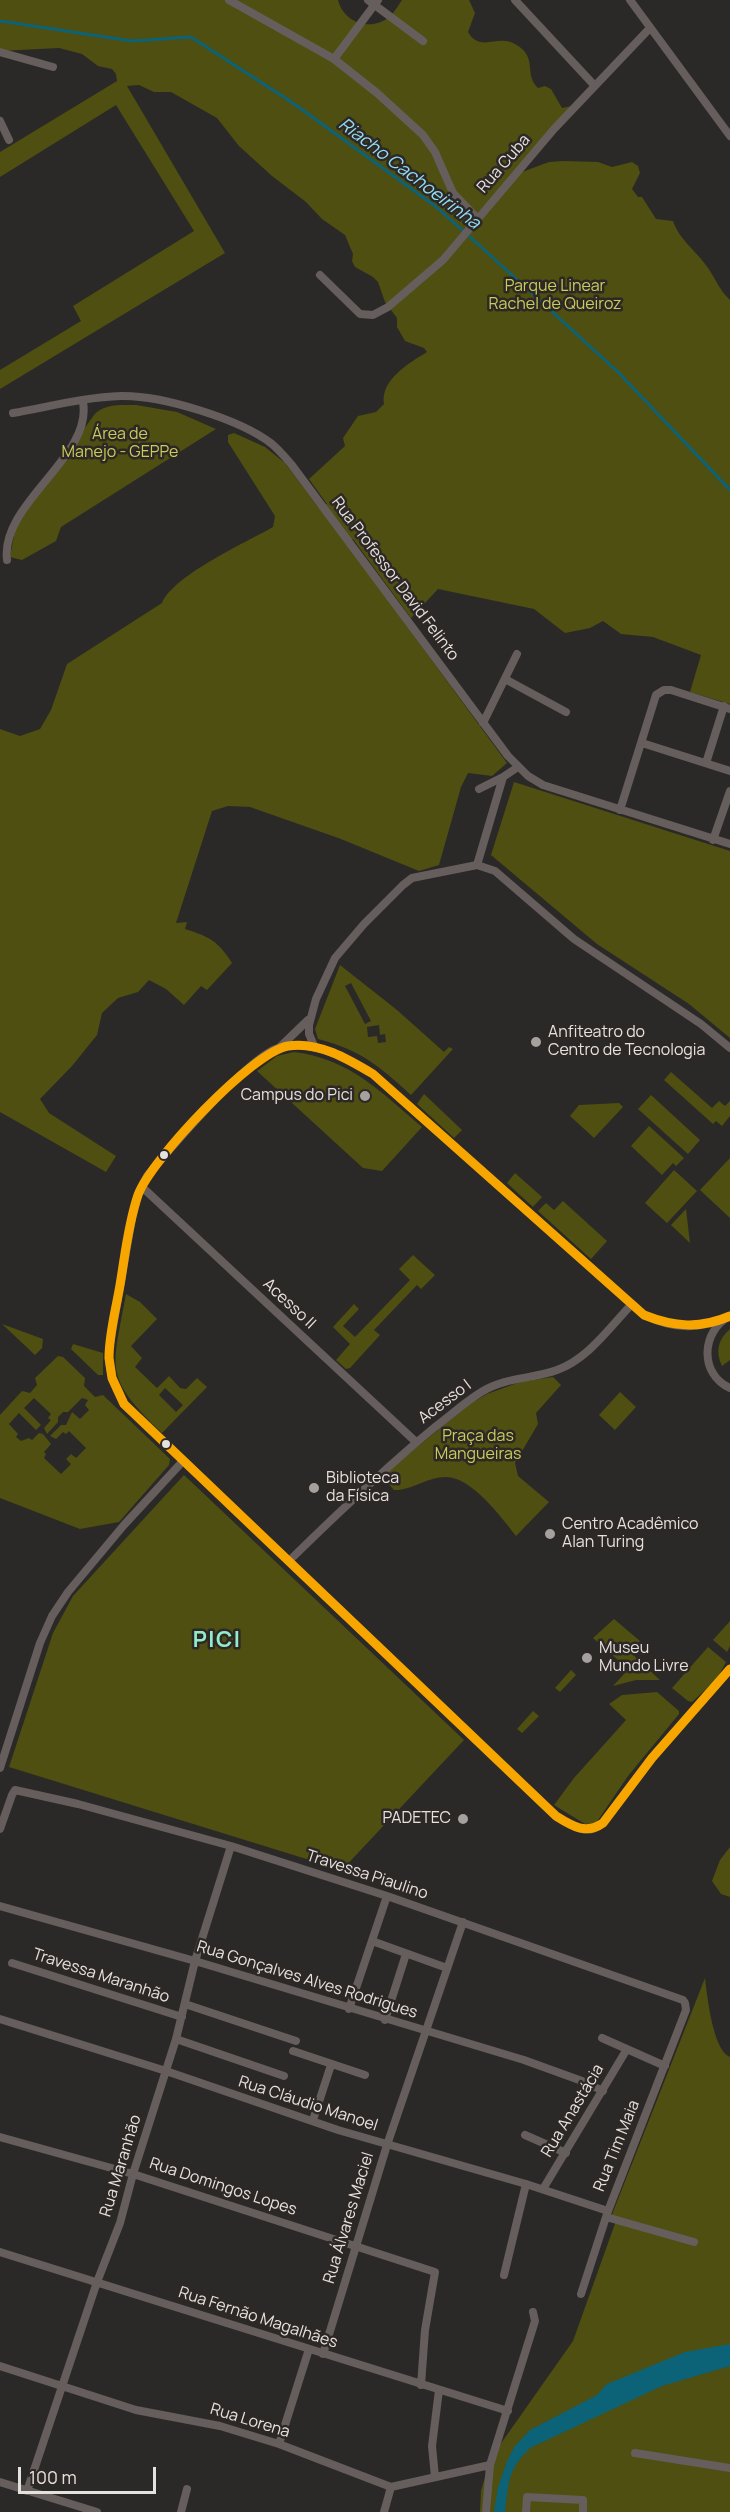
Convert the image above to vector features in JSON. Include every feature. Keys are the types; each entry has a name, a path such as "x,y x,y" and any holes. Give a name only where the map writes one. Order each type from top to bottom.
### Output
{"street":[{"path":"229,0 334,58 377,93 423,135 435,152 453,193 476,220"},
{"path":"515,0 594,85"},
{"path":"630,0 729,131"},
{"path":"334,58 374,2 423,41"},
{"name":"Rua Cuba","path":"320,275 360,314 373,315 388,307 443,260 594,85 650,28"},
{"path":"0,52 53,67"},
{"path":"0,121 9,141"},
{"name":"Rua Professor David Felinto","path":"13,413 122,396 158,400 239,426 273,445 291,464 518,767 543,785 730,844"},
{"path":"7,560 3,546 9,524 17,509 77,434 85,418 84,402"},
{"path":"483,723 517,654"},
{"path":"505,679 566,712"},
{"path":"620,810 656,695 664,690 727,708 706,763"},
{"path":"642,743 730,771"},
{"path":"479,789 518,767"},
{"path":"477,865 503,777"},
{"path":"712,840 730,790"},
{"path":"315,1048 309,1034 309,1025 316,999 335,958 364,924 412,878 477,865 495,871 574,939 701,1024 730,1048"},
{"path":"312,1014 305,1025 280,1047 269,1052 243,1073 161,1160 142,1186 132,1218 109,1350 108,1367 114,1386 124,1404 556,1815 581,1829 596,1828 603,1823 652,1758 730,1669"},
{"path":"280,1047 297,1045 315,1048 349,1059 373,1074 644,1315 666,1325 684,1326 710,1324 727,1317"},
{"name":"Acesso II","path":"142,1186 416,1442"},
{"name":"Acesso I","path":"293,1557 416,1442 483,1391 502,1382 560,1370 583,1356 632,1304"},
{"path":"727,1317 713,1330 708,1342 707,1355 716,1379 730,1388"},
{"path":"0,1768 40,1643 52,1616 68,1592 107,1544 183,1461"},
{"name":"Travessa Piaulino","path":"0,1828 13,1792 27,1791 231,1846 387,1896 683,2000 686,2003 686,2010"},
{"name":"Rua Maranhão","path":"27,2491 97,2282 120,2223 133,2174 176,2039 195,1961 231,1846"},
{"path":"349,2009 387,1896"},
{"name":"Rua Gonçalves Alves Rodrigues","path":"0,1906 195,1961 533,2063 603,2091"},
{"name":"Rua Álvares Maciel","path":"322,2354 387,2145 463,1922"},
{"path":"372,1941 447,1968"},
{"path":"385,2020 406,1954"},
{"name":"Travessa Maranhão","path":"12,1963 182,2017"},
{"name":"Travessa Maranhão","path":"185,2004 296,2041"},
{"name":"Rua Tim Maia","path":"580,2294 607,2214 686,2010"},
{"name":"Rua Cláudio Manoel","path":"0,2019 166,2071 273,2109 387,2145 543,2189 607,2214 694,2242"},
{"path":"602,2038 665,2066"},
{"path":"176,2039 284,2076"},
{"name":"Rua Anastácia","path":"543,2189 627,2049"},
{"path":"293,2051 365,2075"},
{"path":"313,2120 331,2065"},
{"path":"525,2134 566,2153"},
{"name":"Rua Domingos Lopes","path":"0,2137 133,2174 435,2272 424,2330 421,2385"},
{"path":"504,2275 526,2184"},
{"name":"Rua Fernão Magalhães","path":"0,2252 508,2411"},
{"path":"486,2512 490,2465 508,2411 534,2317"},
{"path":"279,2444 309,2349"},
{"name":"Rua Lorena","path":"0,2366 136,2410 220,2426 279,2444 391,2487"},
{"path":"435,2477 432,2446 440,2390"},
{"path":"635,2453 730,2468"},
{"path":"384,2512 391,2487 490,2465"},
{"path":"0,2482 82,2510 97,2512"},
{"path":"182,2512 187,2488"},
{"path":"526,2512 527,2497 583,2500 583,2512"}],"green space":[{"name":"Parque Linear Rachel de Queiroz","path":"0,0 338,0 349,18 362,24 376,24 394,12 402,0 469,0 475,13 468,32 473,38 484,42 509,41 515,44 527,54 531,77 538,88 545,86 551,89 562,108 572,106 522,172 549,162 598,162 612,167 632,162 638,166 640,173 632,189 638,197 642,197 656,219 673,221 679,233 705,264 730,300 730,704 690,692 701,655 653,637 621,634 603,621 590,628 565,633 534,609 438,589 411,618 353,539 345,542 507,763 492,776 468,773 461,787 439,865 419,871 341,839 250,807 228,806 212,811 176,923 187,922 185,929 213,941 232,963 207,990 201,986 184,1005 166,989 149,980 138,992 118,998 102,1013 97,1035 72,1066 40,1099 49,1113 116,1156 106,1172 0,1112 0,729 20,736 40,729 51,710 67,664 162,603 169,592 195,571 273,527 275,516 228,442 228,435 234,433 265,447 285,463 318,507 327,504 309,479 345,446 343,438 358,416 376,412 384,404 386,387 397,373 427,352 424,348 405,341 397,327 397,318 385,302 378,282 355,267 352,261 353,254 345,235 322,219 306,202 272,176 239,146 217,118 171,92 154,92 139,85 127,86 225,253 0,389 0,370 81,321 73,306 194,231 116,105 0,177 0,152 117,81 112,69 98,66 82,54 59,48 0,51"},
{"name":"Área de Manejo - GEPPe","path":"136,405 177,412 216,429 61,527 56,541 22,560 10,557 16,525 94,415 103,408"},
{"path":"514,782 730,851 730,1038 689,1004 597,944 491,855"},
{"path":"340,965 397,1010 444,1052 449,1047 453,1049 411,1095 369,1060 318,1039 315,1029","holes":["351,983 371,1021 365,1024 345,986","379,1025 380,1035 385,1034 386,1042 378,1043 377,1036 368,1037 367,1027"]},
{"path":"294,1052 332,1062 364,1079 422,1127 382,1171 363,1168 257,1071 277,1056"},
{"path":"671,1072 712,1108 719,1101 725,1106 730,1101 730,1116 722,1126 716,1121 713,1124 664,1080"},
{"path":"424,1094 462,1130 454,1138 417,1104"},
{"path":"651,1095 700,1140 688,1154 638,1109"},
{"path":"619,1103 623,1107 594,1138 570,1116 579,1105"},
{"path":"649,1126 684,1158 676,1166 673,1163 662,1175 631,1146"},
{"path":"730,1158 730,1218 700,1190"},
{"path":"674,1170 697,1191 667,1223 645,1203"},
{"path":"515,1173 542,1197 533,1207 507,1183"},
{"path":"563,1201 607,1241 591,1259 538,1211 546,1203 554,1210"},
{"path":"686,1209 690,1243 671,1225"},
{"path":"413,1255 435,1275 421,1289 417,1285 374,1330 380,1335 350,1368 346,1369 336,1360 350,1344 333,1327 354,1304 359,1309 343,1326 355,1337 410,1280 399,1269"},
{"path":"126,1294 140,1302 157,1319 131,1346 142,1358 135,1367 157,1388 169,1376 180,1388 186,1389 197,1378 207,1387 162,1433 130,1398 121,1384 117,1371 117,1340","holes":["165,1388 183,1405 176,1412 159,1395"]},
{"path":"2,1324 43,1339 42,1348 35,1355"},
{"path":"730,1329 730,1360 722,1366 719,1346"},
{"path":"73,1344 103,1353 103,1375 98,1375 71,1349"},
{"path":"58,1356 63,1357 85,1378 84,1386 95,1397 103,1395 170,1459 169,1465 119,1522 80,1529 0,1498 0,1415 22,1391 30,1393 37,1385 35,1378","holes":["34,1398 51,1414 48,1418 51,1420 44,1428 47,1434 58,1422 58,1417 63,1412 68,1412 82,1398 88,1400 85,1405 89,1410 80,1419 72,1412 66,1425 61,1425 50,1436 56,1439 63,1432 66,1434 69,1431 86,1448 76,1458 71,1454 66,1459 71,1464 61,1474 44,1458 46,1454 44,1452 51,1444 43,1434 39,1433 32,1440 29,1438 21,1441 9,1424 19,1413 36,1430 41,1425 24,1408"]},
{"name":"Praça das Mangueiras","path":"553,1377 561,1385 536,1413 538,1424 515,1463 518,1476 549,1502 516,1536 485,1499 455,1478 439,1477 399,1490 394,1490 387,1482 387,1472 467,1406 487,1394 520,1382"},
{"path":"620,1392 636,1407 615,1430 599,1415"},
{"path":"184,1475 464,1740 342,1870 9,1767 53,1633 73,1596"},
{"path":"614,1619 640,1641 630,1652 660,1680 636,1680 613,1686 624,1674 622,1671 626,1667 593,1638"},
{"path":"730,1621 730,1646 727,1652 713,1640"},
{"path":"708,1647 726,1662 717,1679 692,1702 688,1701 672,1688"},
{"path":"571,1670 576,1675 560,1692 555,1688"},
{"path":"657,1692 679,1711 679,1714 628,1776 596,1823 585,1824 554,1805 574,1778 626,1720 609,1704 622,1695"},
{"path":"533,1711 539,1716 522,1733 517,1729"},
{"path":"730,1847 730,1897 721,1894 712,1881 720,1860"},
{"path":"705,1978 715,2034 724,2053 730,2057 730,2512 480,2512 481,2491 490,2459 573,2341 617,2218 611,2217"}],"water":[{"path":"730,2344 730,2366 662,2386 530,2448 517,2463 510,2477 505,2512 494,2512 498,2487 508,2459 515,2446 530,2430 597,2395 607,2384 685,2352"}],"waterway":[{"name":"Riacho Cachoeirinha","path":"0,21 132,41 191,37 293,103 435,206 618,372 730,490"}],"transit line":[{"path":"730,1316 708,1323 687,1325 666,1322 644,1315 373,1074 332,1052 299,1045 288,1046 272,1053 228,1087 181,1134 146,1179 138,1195 129,1229 109,1349 112,1378 124,1404 556,1816 568,1823 585,1829 597,1827 603,1823 652,1758 730,1669"}],"place":[{"name":"Anfiteatro do Centro de Tecnologia","path":"536,1042"},
{"name":"Campus do Pici","path":"365,1096"},
{"name":"Biblioteca da Física","path":"314,1488"},
{"name":"Centro Acadêmico Alan Turing","path":"550,1534"},
{"name":"Museu Mundo Livre","path":"587,1658"},
{"name":"PADETEC","path":"463,1819"}],"district":[{"name":"PICI","path":"217,1641"}]}
